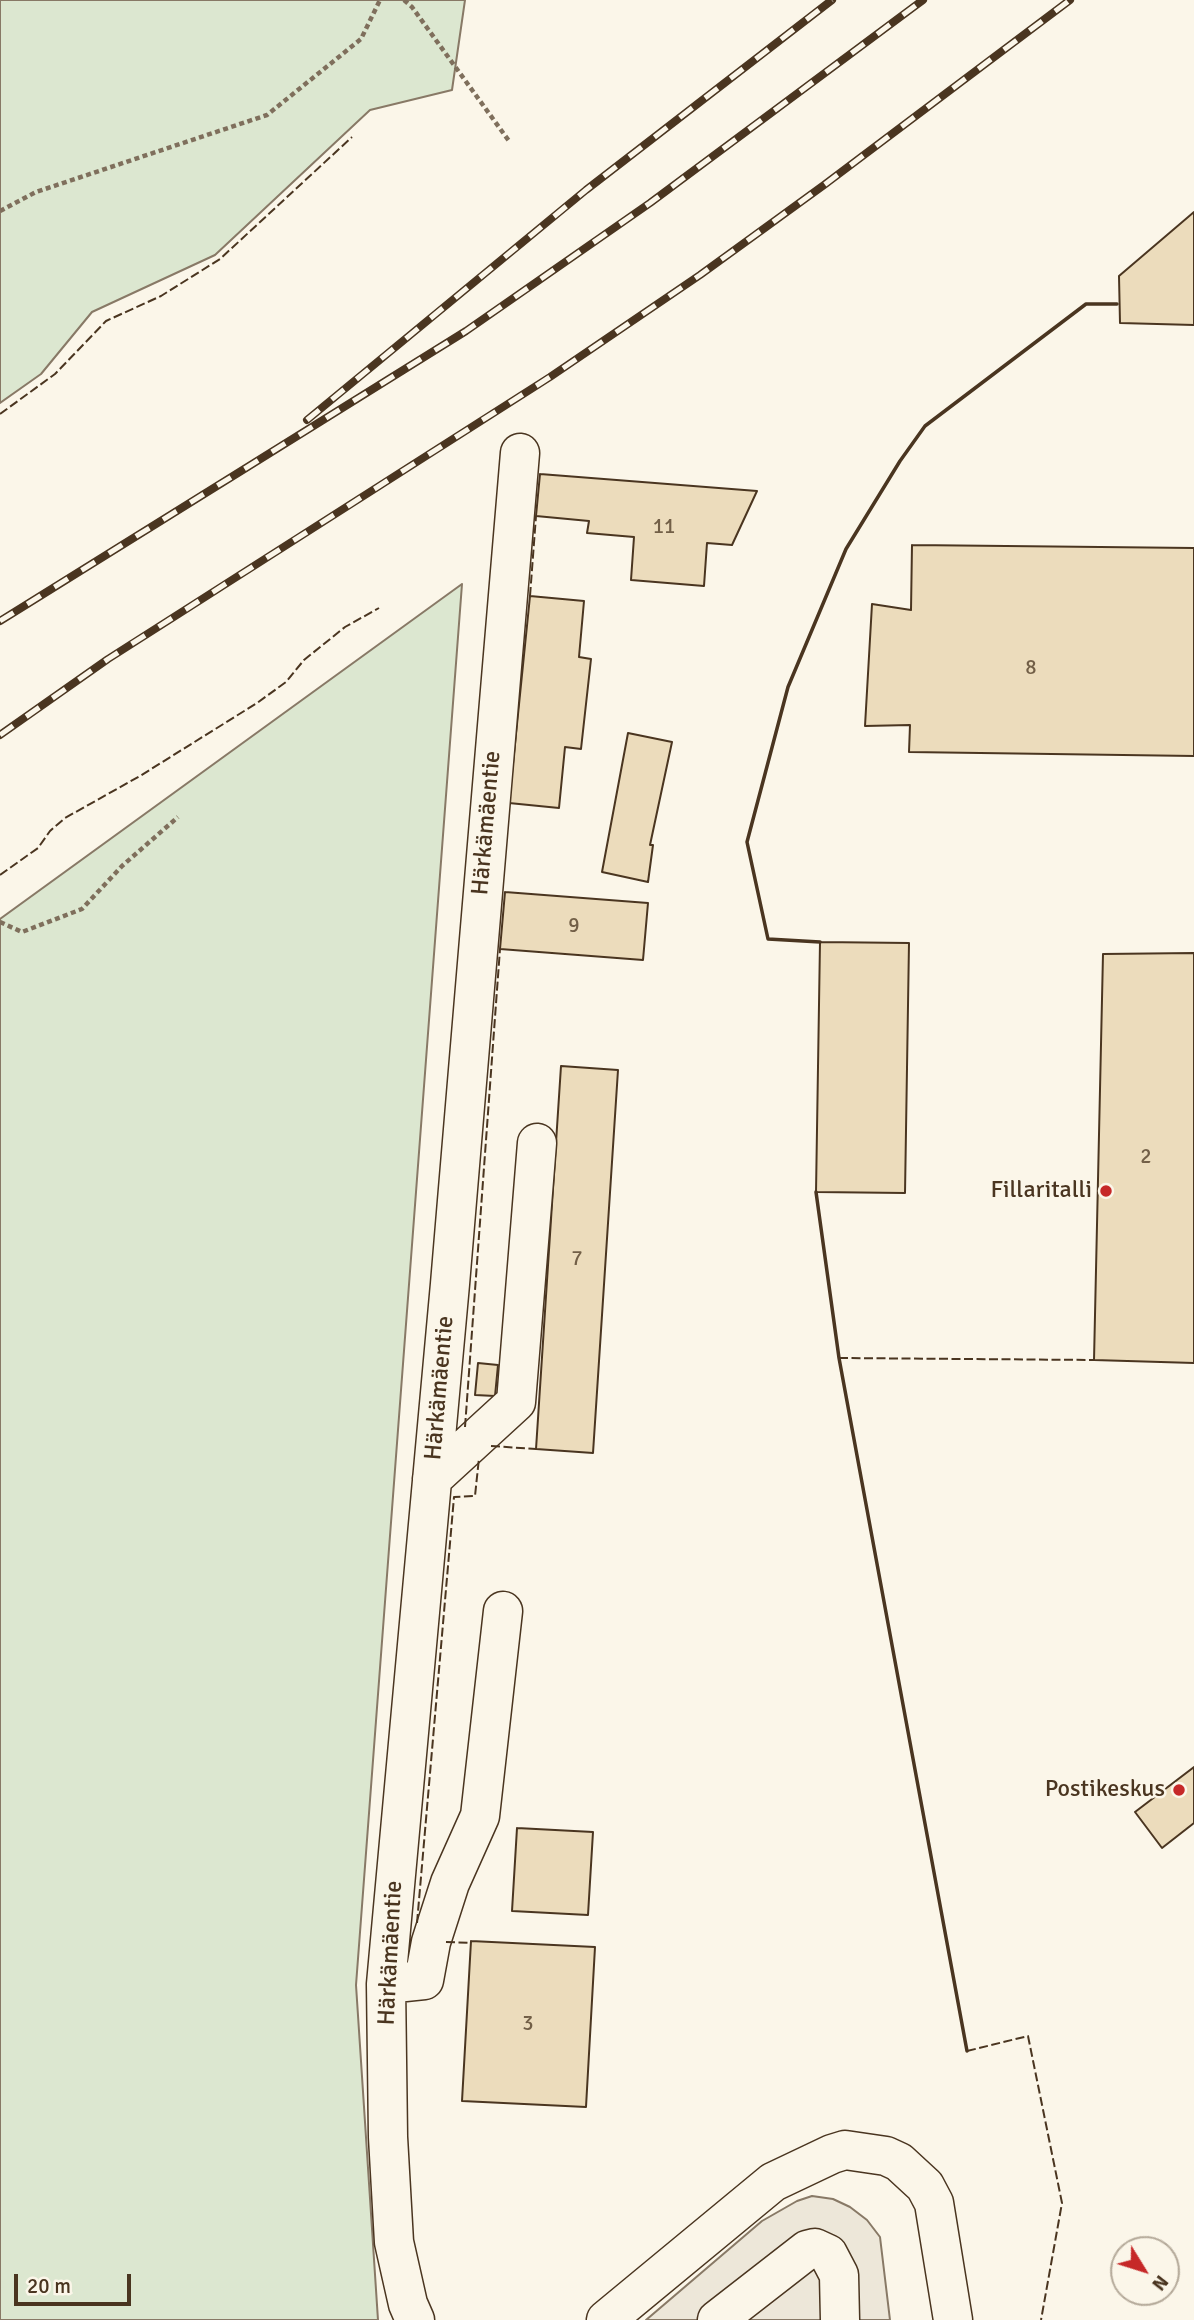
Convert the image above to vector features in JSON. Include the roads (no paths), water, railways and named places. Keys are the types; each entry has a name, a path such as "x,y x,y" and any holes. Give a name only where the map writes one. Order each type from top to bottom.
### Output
{"street":[{"name":"Härkämäentie","path":"415,2320 408,2304 394,2242 388,2137 386,1984 520,453"},
{"path":"432,1479 516,1402 537,1143"},
{"path":"386,1984 424,1980 431,1942 450,1883 480,1816 503,1611"},
{"path":"606,2320 773,2182 845,2150 886,2156 899,2162 925,2186 934,2203 953,2320"},
{"path":"717,2320 807,2250 815,2248 828,2254 839,2275 839,2320"}],"railway":[{"path":"307,420 586,190 832,0"},
{"path":"0,621 466,331 650,203 923,0"},
{"path":"0,735 108,659 550,377 700,275 1070,0"}],"place":[{"name":"Fillaritalli","path":"1106,1191"},
{"name":"Postikeskus","path":"1179,1790"}]}
